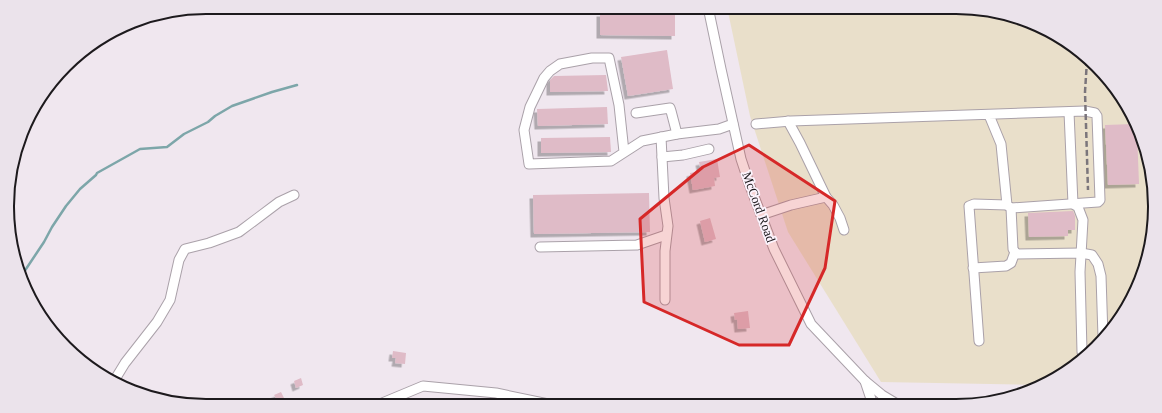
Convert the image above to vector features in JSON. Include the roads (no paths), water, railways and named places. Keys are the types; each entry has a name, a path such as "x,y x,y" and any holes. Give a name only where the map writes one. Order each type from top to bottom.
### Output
{"street":[{"name":"McCord Road","path":"709,14 742,159 750,186 774,249 811,324 865,381 888,399"},
{"path":"624,152 618,105 609,58 592,58 560,64 550,71 544,78 530,107 524,130 529,164 611,161 642,141 677,134 719,129 733,124"},
{"path":"636,113 670,108 677,134"},
{"path":"756,124 788,121 1085,111 1095,113 1097,116 1101,198 1098,202 1009,206 974,204 969,206 979,342"},
{"path":"1069,112 1073,204 1078,208 1083,220 1080,272 1082,351"},
{"path":"973,268 1006,266 1011,263 1015,252 1013,249 1002,144 989,115"},
{"path":"788,121 826,197 833,205 840,218 844,230"},
{"path":"661,137 664,198 668,226 665,250 665,300"},
{"path":"662,157 683,155 709,149"},
{"path":"117,377 125,363 157,322 170,300 179,260 185,249 209,243 239,232 279,202 294,195"},
{"path":"761,215 791,205 826,197"},
{"path":"540,247 637,245 666,235"},
{"path":"1015,252 1016,254 1081,253 1092,255 1098,264 1100,276 1103,330"},
{"name":"McCord Road","path":"865,381 871,399"},
{"path":"392,399 423,386 496,393 524,399"}],"waterway":[{"path":"25,270 66,206 80,189 97,173 140,149 167,147 184,134 208,122 232,106 297,85"}],"railway":[{"path":"1087,66 1085,92 1088,190"}]}
